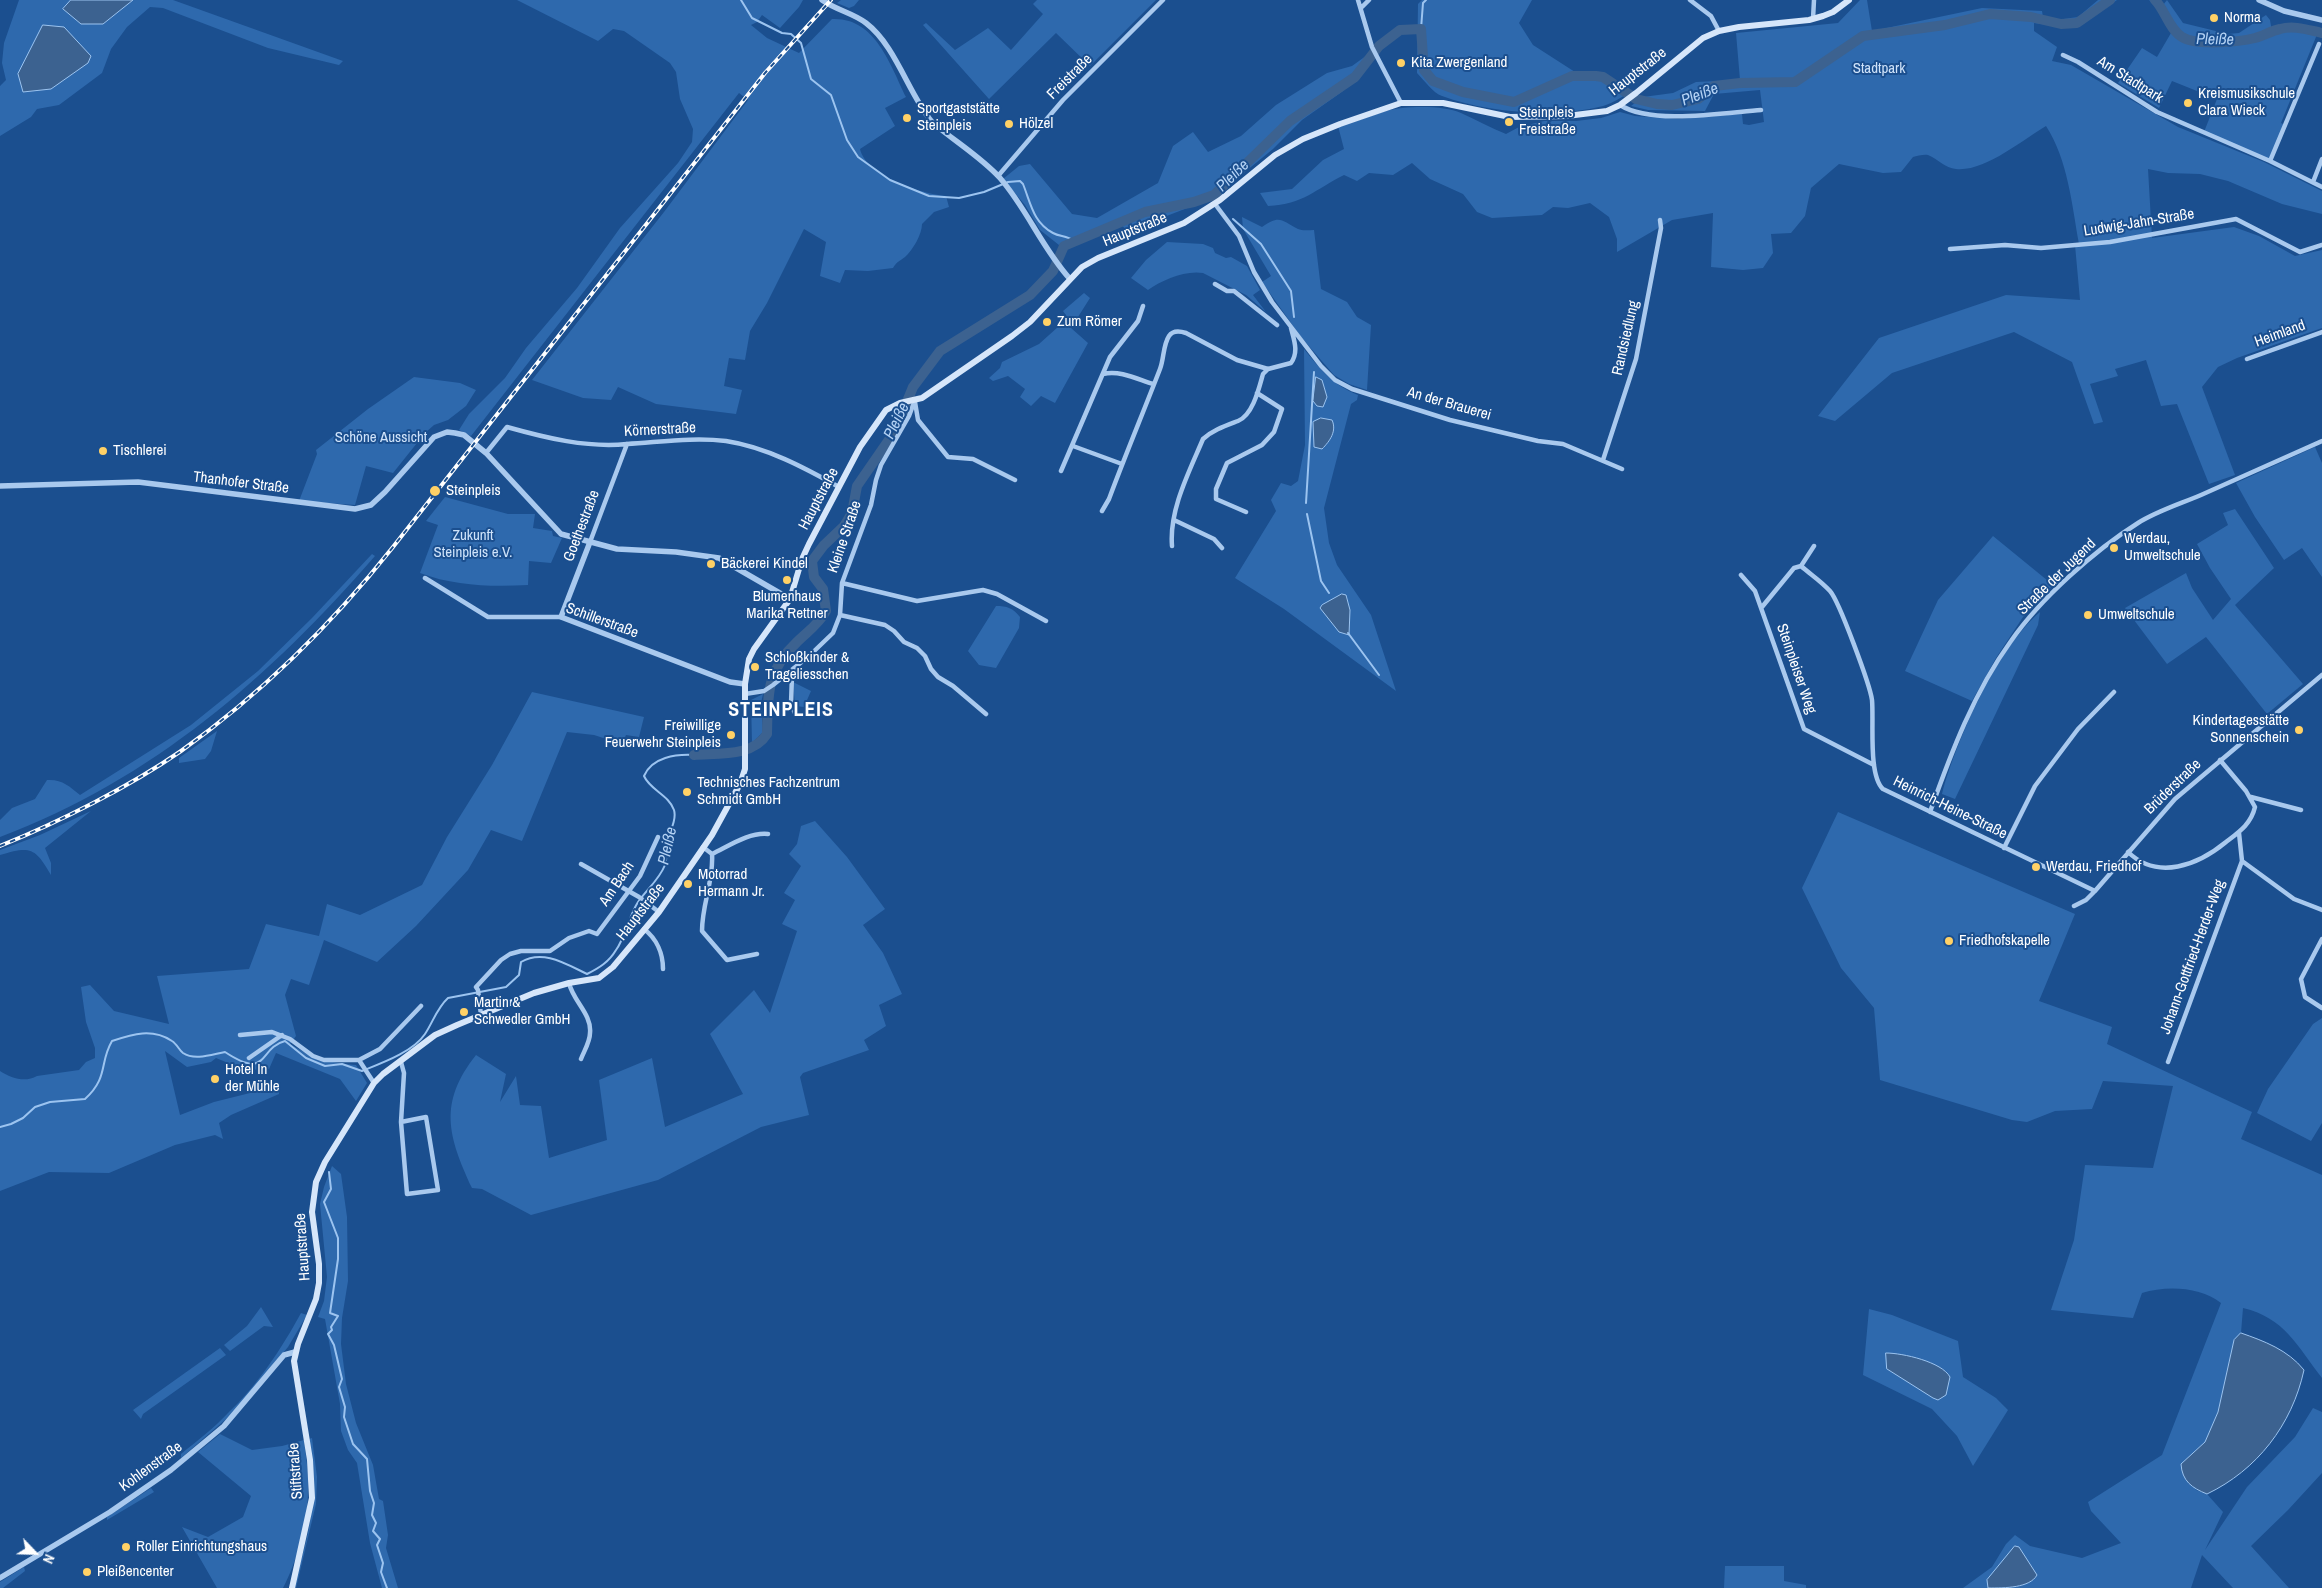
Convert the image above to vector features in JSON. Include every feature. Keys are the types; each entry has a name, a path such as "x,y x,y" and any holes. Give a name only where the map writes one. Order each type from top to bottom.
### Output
{"main road":[{"name":"Hauptstraße","path":"295,1352 311,1313 319,1283 319,1264 312,1212 316,1182 325,1162 371,1080 383,1074 435,1035 534,993 569,983 591,980 605,974 659,912 703,847 736,792 745,769 745,684 749,659 754,648 790,599 802,559 875,422 886,410 900,403 922,398 1030,322 1070,278 1098,258 1184,223 1215,204 1275,155 1296,143 1340,124 1401,103 1444,103 1510,117 1591,114 1606,111 1623,103 1691,46 1719,30 1813,19 1833,12 1849,0"},
{"name":"Stiftstraße","path":"292,1588 312,1498 310,1460 294,1371 295,1352"}],"street":[{"path":"822,0 833,8 858,18 874,30 894,60 916,100 932,122 999,178 1023,207 1050,256 1070,278"},
{"name":"Freistraße","path":"999,178 1063,100 1164,0"},
{"path":"1358,0 1362,7 1364,23 1372,47 1401,103"},
{"path":"1362,7 1369,0"},
{"path":"1690,0 1711,16 1719,30"},
{"path":"1813,19 1814,0"},
{"path":"2259,0 2284,11 2322,20"},
{"path":"2270,161 2319,44"},
{"name":"Am Stadtpark","path":"2063,55 2078,62 2157,112 2270,161 2322,186"},
{"path":"1623,103 1631,112 1679,116 1761,110"},
{"path":"2312,182 2322,159"},
{"name":"An der Brauerei","path":"1215,204 1239,236 1254,272 1283,316 1321,366 1335,380 1352,388 1450,420 1538,441 1563,444 1622,469"},
{"name":"Randsiedlung","path":"1603,460 1636,359 1661,228 1660,220"},
{"name":"Ludwig-Jahn-Straße","path":"1950,249 2005,245 2041,248 2110,242 2236,220 2300,252 2322,245"},
{"path":"1215,284 1227,291 1234,291 1276,323 1283,316"},
{"path":"1061,471 1110,357 1138,322 1143,306"},
{"name":"An der Brauerei","path":"1268,369 1291,363 1294,358 1296,352 1291,327"},
{"path":"1102,511 1109,500 1164,359 1167,338 1172,332 1180,331 1207,342 1237,360 1268,369 1263,374 1248,414 1240,421 1209,434 1203,439 1180,496 1171,534 1172,546"},
{"name":"Heimland","path":"2247,359 2322,332"},
{"path":"1103,374 1110,372 1153,384"},
{"path":"1246,512 1216,499 1216,489 1227,463 1262,445 1274,432 1282,409 1257,393"},
{"path":"913,401 918,420 948,457 973,459 1016,480"},
{"name":"Kleine Straße","path":"745,694 764,691 773,685 833,633 840,615 842,583 871,505 881,465 909,416 913,401"},
{"name":"Körnerstraße","path":"486,453 507,427 558,440 603,444 683,439 738,444 799,466 839,487"},
{"name":"Thanhofer Straße","path":"0,486 138,482 355,509 371,505 434,437 448,432 464,436 486,453"},
{"name":"Straße der Jugend","path":"1930,812 1946,767 1972,708 2011,639 2085,563 2140,522 2322,441"},
{"name":"Goethestraße","path":"561,617 627,444"},
{"path":"1073,446 1122,464"},
{"path":"486,453 561,534 617,549 676,552 719,558 790,599"},
{"path":"1174,520 1214,539 1222,548"},
{"path":"1762,607 1794,568 1801,566 1814,546"},
{"name":"Heinrich-Heine-Straße","path":"1801,566 1831,592 1851,638 1871,698 1874,765 1879,785 1883,789 2095,891"},
{"name":"Steinpleiser Weg","path":"1741,575 1752,586 1762,607 1804,728 1874,765"},
{"name":"Schillerstraße","path":"425,578 488,617 561,617 663,657 737,683 745,684"},
{"path":"842,583 917,601 983,590 997,594 1046,622"},
{"path":"840,615 885,625 894,631 904,642 917,648 938,677 953,686 986,714"},
{"path":"790,672 792,675 791,704 795,713"},
{"name":"Brüderstraße","path":"2074,906 2086,900 2095,891 2175,799 2322,675"},
{"path":"2004,848 2035,786 2078,729 2114,692"},
{"path":"2220,760 2251,797 2301,810"},
{"name":"Johann-Gottfried-Herder-Weg","path":"2128,852 2138,862 2156,868 2180,866 2200,861 2239,833 2250,820 2255,807 2251,797"},
{"path":"712,854 740,840 760,833 768,834"},
{"path":"2239,833 2242,861 2294,899 2322,910"},
{"name":"Am Bach","path":"480,1015 478,990 476,987 501,960 510,954 521,951 550,951 569,938 589,930 597,934 640,876 658,838"},
{"path":"703,847 712,854 713,867 704,905 702,931 728,960 757,954"},
{"name":"Johann-Gottfried-Herder-Weg","path":"2168,1062 2242,861"},
{"path":"581,864 639,896 659,912"},
{"path":"644,929 651,934 663,956 663,969"},
{"path":"2322,939 2301,980 2305,997 2322,1008"},
{"path":"569,983 571,992 590,1023 590,1033 581,1059"},
{"path":"240,1034 260,1032 282,1035 313,1056 324,1060 359,1060 380,1049 421,1006"},
{"path":"249,1058 282,1035"},
{"path":"359,1060 371,1080"},
{"path":"400,1062 404,1073 401,1122 407,1194 438,1190 426,1117 401,1122"},
{"name":"Kohlenstraße","path":"0,1578 151,1485 224,1426 284,1355 295,1352"}],"green space":[{"path":"19,0 71,0 63,9 81,24 103,24 133,0 173,0 343,61 339,65 268,48 163,8 150,7 127,27 111,49 102,73 59,105 37,109 31,117 0,136 0,86 6,80 2,63 4,43"},
{"path":"517,0 803,0 780,28 762,15 757,22 751,25 767,38 799,53 832,19 847,20 870,34 879,45 887,57 906,97 885,108 895,126 860,149 864,159 896,182 923,192 946,196 949,207 934,212 922,224 919,237 914,246 893,268 868,271 845,270 840,283 820,276 826,242 804,229 767,303 750,331 745,360 729,358 724,386 742,390 736,414 656,404 618,387 611,400 583,398 532,380 664,212 748,100 739,93 471,436 459,430 469,414 505,378 526,348 577,288 620,228 678,163 692,142 693,129 680,99 676,72 670,63 624,31 613,29 598,41"},
{"path":"841,0 859,0 854,6 849,8 837,3"},
{"path":"1037,0 1156,0 1090,66 1056,33 989,99 923,25 926,23 955,50 988,28 1011,50 1043,14 1033,4"},
{"path":"1422,0 1532,0 1519,23 1533,45 1575,72 1604,75 1630,92 1614,102 1603,106 1585,110 1544,113 1501,110 1460,102 1442,96 1432,89 1417,73 1418,4"},
{"name":"Stadtpark","path":"1860,0 1867,0 1872,31 1982,8 2042,11 2043,17 2056,20 2078,17 2098,0 2117,0 2082,25 2054,26 2034,23 2034,31 2057,47 2052,61 2071,65 2178,127 2264,162 2322,191 2322,214 2282,204 2228,181 2200,174 2168,173 2148,169 2152,238 2234,227 2259,236 2295,256 2322,250 2322,328 2237,358 2218,367 2202,387 2235,475 2209,484 2177,404 2161,406 2146,360 2115,369 2118,376 2090,384 2103,422 2094,424 2072,362 2014,332 1892,373 1835,421 1818,416 1879,338 2006,295 2080,300 2075,245 2079,244 2071,198 2059,153 2046,126 2003,154 1979,166 1967,169 1952,168 1926,155 1913,157 1901,172 1883,173 1839,164 1811,188 1805,216 1791,233 1771,234 1773,253 1763,268 1743,270 1711,267 1713,213 1672,220 1617,252 1617,239 1609,217 1590,203 1568,208 1553,207 1542,215 1492,218 1477,212 1463,194 1430,179 1412,163 1393,175 1369,173 1357,181 1344,175 1300,199 1280,205 1268,206 1260,193 1292,189 1323,160 1344,149 1338,126 1394,109 1424,107 1453,110 1506,134 1519,127 1544,121 1576,121 1601,118 1620,112 1635,116 1678,119 1742,114 1743,124 1749,125 1764,122 1760,90 1714,94 1705,111 1648,110 1631,106 1643,97 1673,93 1696,82 1740,80 1736,33 1838,23"},
{"path":"2149,0 2158,0 2163,5 2167,0 2183,23 2228,34 2239,33 2266,15 2270,20 2272,32 2295,28 2318,32 2281,123 2285,125 2270,161 2204,132 2217,99 2172,81 2159,108 2118,83 2142,48 2157,57 2171,33 2164,15"},
{"path":"1370,53 1374,60 1343,91 1302,120 1273,149 1213,198 1128,231 1120,224 1059,245 1040,230 1025,205 1003,179 1019,166 1030,164 1072,214 1097,218 1158,183 1173,146 1193,132 1208,152 1241,136 1276,105 1327,73 1352,66"},
{"path":"1242,217 1262,227 1273,221 1281,220 1300,230 1314,230 1321,289 1347,302 1357,317 1371,325 1367,390 1349,384 1334,375 1301,337 1262,282 1271,276 1243,229"},
{"path":"1167,242 1203,244 1213,248 1215,253 1226,258 1231,257 1247,266 1260,290 1253,295 1266,312 1246,295 1203,273 1196,272 1174,277 1148,290 1131,278 1146,260"},
{"path":"1084,293 1090,298 1071,328 1088,343 1055,403 1041,396 1031,406 1020,397 1025,389 1008,376 993,381 989,378 1000,368 1002,362 1039,344 1068,318 1063,311"},
{"path":"1304,349 1334,381 1358,395 1357,400 1351,404 1324,508 1329,543 1337,565 1371,615 1396,691 1284,609 1235,578 1276,511 1271,500 1281,483 1291,486 1298,481 1305,445"},
{"name":"Schöne Aussicht","path":"414,377 460,383 476,390 466,406 448,420 434,425 425,433 393,473 366,466 355,505 299,501 317,454 316,450 368,409"},
{"path":"2315,447 2322,463 2322,577 2302,548 2284,560 2255,517 2236,483"},
{"name":"Zukunft Steinpleis e.V.","path":"445,497 508,514 535,514 533,528 552,531 553,536 562,538 551,563 529,561 528,585 473,585 446,581 420,573 438,525 426,521"},
{"path":"2235,509 2274,568 2235,605 2303,684 2267,714 2206,637 2167,664 2125,608 2186,573 2192,588 2213,620 2231,599 2210,568 2197,544 2228,525 2223,513"},
{"path":"1993,536 2053,585 2023,617 1996,658 1972,701 1905,671 1938,600"},
{"path":"372,554 375,556 293,643 205,721 158,755 108,786 55,814 0,837 0,820 12,808 35,799 47,780 61,782 80,795 191,725 258,671 312,618"},
{"path":"996,606 1010,608 1020,617 1019,628 996,668 979,665 968,651"},
{"path":"2040,612 2038,625 1955,799 1942,794 1957,748 1994,671 2024,628"},
{"path":"793,682 811,691 804,707 795,706"},
{"path":"532,692 644,717 639,737 626,735 622,744 594,735 567,732 522,841 491,830 468,870 416,926 377,962 324,940 309,985 291,979 285,995 296,1036 290,1044 307,1054 322,1059 356,1065 367,1083 356,1101 340,1079 276,1053 269,1069 245,1070 216,1058 211,1062 187,1067 165,1051 180,1115 214,1102 278,1086 279,1094 231,1115 219,1123 223,1139 215,1135 175,1145 109,1173 49,1172 0,1191 0,1071 13,1078 28,1079 79,1070 86,1062 95,1058 95,1048 86,1022 81,987 90,985 114,1011 169,1024 157,976 249,969 266,924 319,936 327,904 360,915 422,885 447,837 492,765"},
{"path":"763,694 761,703 763,732 752,743 751,700"},
{"path":"217,731 211,751 205,759 179,763 179,758"},
{"path":"91,811 45,848 51,863 51,875 36,854 31,851 18,850 0,855 0,850 40,835"},
{"path":"1838,812 2075,914 2039,1001 2112,1027 2107,1044 2252,1112 2241,1139 2322,1175 2322,1378 2297,1344 2280,1326 2270,1319 2243,1308 2241,1333 2234,1340 2218,1412 2205,1442 2181,1464 2196,1490 2207,1494 2223,1512 2205,1550 2247,1487 2295,1437 2313,1408 2322,1412 2322,1473 2251,1546 2289,1588 2233,1588 2202,1555 2191,1588 1963,1588 1992,1567 2006,1544 2015,1535 2030,1546 2082,1558 2121,1543 2091,1511 2088,1502 2162,1455 2221,1303 2204,1294 2173,1288 2142,1293 2133,1318 2051,1310 2074,1240 2085,1165 2153,1168 2173,1086 2103,1081 2092,1109 2055,1111 2027,1122 2012,1120 1880,1080 1874,1008 1841,968 1802,888"},
{"path":"815,821 847,857 885,909 863,925 883,953 902,994 879,1005 886,1026 864,1040 869,1050 803,1073 800,1077 809,1115 761,1127 658,1180 531,1215 482,1189 472,1188 457,1152 451,1120 452,1104 456,1089 464,1072 476,1055 506,1074 500,1102 516,1076 520,1105 541,1106 549,1158 607,1140 599,1080 652,1058 665,1127 743,1094 710,1034 754,990 770,1013 797,931 782,924 795,900 784,893 801,866 789,854 797,844 801,826"},
{"path":"2322,1018 2322,1123 2311,1141 2257,1113 2268,1089 2313,1024"},
{"path":"332,1166 341,1174 347,1217 348,1281 342,1318 341,1344 346,1384 356,1423 373,1465 379,1499 383,1501 388,1535 386,1548 398,1588 382,1588 370,1543 357,1463 348,1450 341,1431 340,1404 325,1319 318,1317 324,1301 327,1277 320,1204"},
{"path":"261,1307 273,1327 264,1326 230,1351 224,1345 247,1326"},
{"path":"1869,1309 1892,1315 1958,1341 1963,1377 1996,1398 2008,1410 1973,1466 1957,1436 1932,1409 1863,1375"},
{"path":"301,1313 307,1315 288,1347 232,1414 181,1458 181,1454 217,1424 259,1379 286,1340"},
{"path":"220,1348 226,1355 143,1414 141,1419 133,1410"},
{"path":"220,1434 252,1450 282,1446 304,1440 308,1478 308,1503 297,1554 283,1588 217,1588 182,1527 208,1537 243,1517 251,1496 198,1452"},
{"path":"312,1438 317,1477 316,1504 296,1588 292,1588 304,1550 311,1515 313,1479 309,1439"},
{"path":"151,1488 154,1492 107,1520 107,1517"},
{"path":"1725,1566 1784,1566 1784,1581 1806,1585 1806,1588 1724,1588"},
{"path":"24,1567 25,1571 3,1588 0,1588 0,1582"}],"shaded area":[{"path":"71,0 133,0 103,24 81,24 63,9"},
{"path":"43,25 64,27 91,56 88,63 51,89 23,92 18,74"},
{"path":"1316,377 1322,380 1327,397 1323,407 1317,406 1313,401"},
{"path":"1321,418 1332,420 1334,428 1330,439 1322,449 1314,447 1313,422"},
{"path":"1342,594 1346,595 1350,610 1349,635 1339,632 1320,608"},
{"path":"2241,1333 2267,1343 2283,1352 2304,1370 2291,1409 2270,1444 2242,1472 2207,1494 2189,1483 2183,1475 2181,1464 2205,1442 2218,1412 2234,1340"},
{"path":"1886,1353 1921,1359 1939,1367 1950,1377 1946,1395 1938,1400 1933,1398 1887,1369"},
{"path":"2015,1546 2019,1547 2037,1575 2029,1583 2023,1585 1988,1588 1987,1580"}],"waterway":[{"path":"741,0 752,18 782,33 791,34 801,43 811,79 831,95 847,140 858,157 890,180 929,196 959,198 984,192 1008,182 1020,181 1041,224 1053,233 1074,241"},
{"path":"1421,29 1423,3 1426,0"},
{"name":"Pleiße","path":"694,755 724,754 744,750 753,747 767,734 769,695 779,663 826,611 823,589 814,577 812,561 824,545 844,526 852,513 857,486 895,431 913,387 940,351 1030,295 1053,271 1064,246 1145,212 1194,202 1214,195 1290,121 1355,77 1379,46 1400,30 1421,29 1424,70 1433,81 1463,92 1514,102 1572,76 1596,76 1603,77 1636,99 1672,105 1698,99 1714,86 1740,83 1795,82 1863,36 1945,25 1990,14 2031,17 2061,24 2077,23 2110,0"},
{"name":"Pleiße","path":"2155,0 2178,34 2188,40 2197,42 2229,42 2248,39 2285,28 2301,28 2322,33"},
{"path":"1233,219 1261,244 1291,291 1294,317"},
{"path":"1306,503 1314,372"},
{"path":"1307,514 1321,581 1329,593"},
{"path":"1348,633 1379,675"},
{"name":"Pleiße","path":"0,1127 11,1124 23,1118 35,1107 50,1102 85,1099 98,1084 112,1041 127,1036 150,1033 172,1041 182,1052 188,1055 204,1056 225,1052 249,1064 261,1060 276,1045 285,1041 306,1058 325,1066 342,1064 362,1071 405,1052 413,1046 425,1034 448,998 506,987 519,975 521,962 529,958 546,957 563,962 587,974 591,972 613,954 622,939 638,902 660,875 666,862 666,843 674,822 674,810 668,800 644,776 653,765 665,758 694,755"},
{"path":"329,1172 331,1189 324,1202 338,1238 338,1259 330,1313 338,1316 331,1327 332,1330 328,1334 334,1345 342,1379 339,1387 345,1407 344,1417 353,1444 367,1459 370,1491 374,1503 372,1515 376,1523 373,1531 380,1539 377,1545 383,1563 381,1572 387,1588"}],"railway":[{"path":"0,846 93,803 139,778 181,751 211,729 267,682 320,630 370,576 765,73 831,0"}],"place":[{"name":"Norma","path":"2214,18"},
{"name":"Kita Zwergenland","path":"1401,63"},
{"name":"Kreismusikschule Clara Wieck","path":"2188,103"},
{"name":"Sportgaststätte Steinpleis","path":"907,118"},
{"name":"Steinpleis Freistraße","path":"1509,122"},
{"name":"Hölzel","path":"1009,124"},
{"name":"Zum Römer","path":"1047,322"},
{"name":"Tischlerei","path":"103,451"},
{"name":"Steinpleis","path":"435,491"},
{"name":"Werdau, Umweltschule","path":"2114,548"},
{"name":"Bäckerei Kindel","path":"711,564"},
{"name":"Blumenhaus Marika Rettner","path":"787,580"},
{"name":"Umweltschule","path":"2088,615"},
{"name":"Schloßkinder & Trageliesschen","path":"755,667"},
{"name":"Kindertagesstätte Sonnenschein","path":"2299,730"},
{"name":"Freiwillige Feuerwehr Steinpleis","path":"731,735"},
{"name":"Technisches Fachzentrum Schmidt GmbH","path":"687,792"},
{"name":"Werdau, Friedhof","path":"2036,867"},
{"name":"Motorrad Hermann Jr.","path":"688,884"},
{"name":"Friedhofskapelle","path":"1949,941"},
{"name":"Martin & Schwedler GmbH","path":"464,1012"},
{"name":"Hotel In der Mühle","path":"215,1079"},
{"name":"Roller Einrichtungshaus","path":"126,1547"},
{"name":"Pleißencenter","path":"87,1572"}],"district":[{"name":"STEINPLEIS","path":"781,711"}]}
